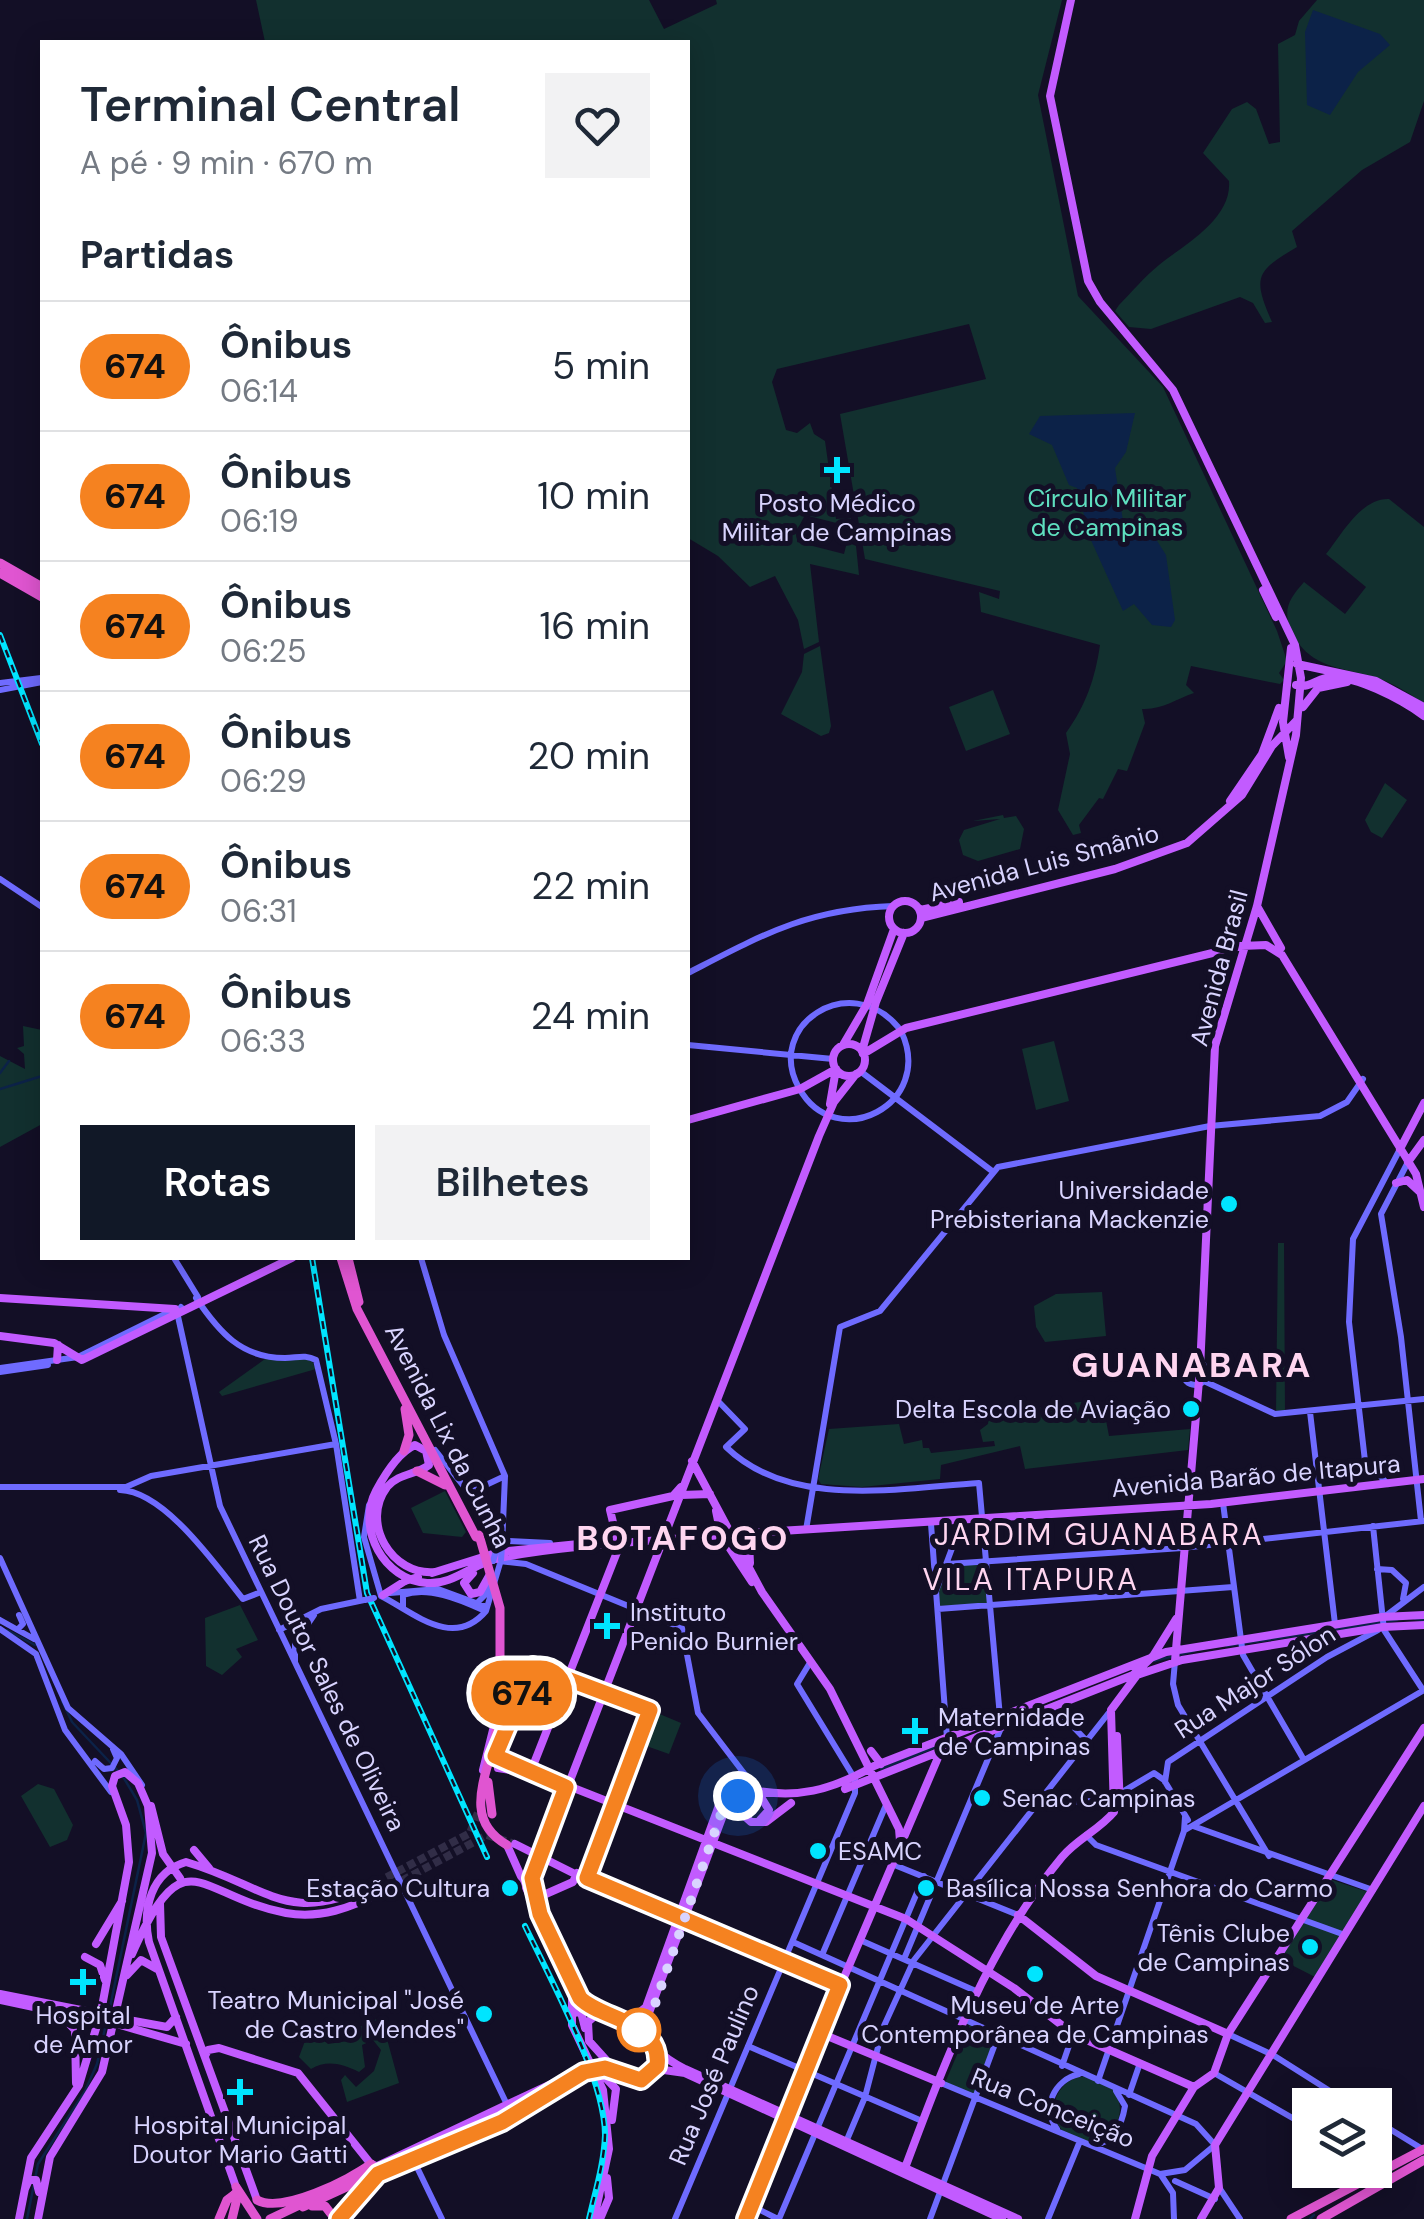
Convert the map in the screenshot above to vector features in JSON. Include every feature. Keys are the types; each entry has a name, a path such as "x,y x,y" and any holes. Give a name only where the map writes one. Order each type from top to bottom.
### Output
{"highway":[{"path":"0,563 40,586"},
{"path":"0,573 40,597"},
{"name":"Avenida Lix da Cunha","path":"342,1260 348,1288 478,1536 496,1598 499,1689 495,1756 487,1785 492,1814"},
{"name":"Avenida Lix da Cunha","path":"343,1260 372,1333"},
{"name":"Avenida Lix da Cunha","path":"392,1374 478,1536"},
{"path":"397,1388 409,1426 404,1451"},
{"path":"417,1471 439,1479 462,1508"},
{"name":"Avenida Lix da Cunha","path":"499,1689 479,1805 486,1827 511,1844"},
{"path":"1392,2165 1424,2150"},
{"path":"1368,2190 1424,2160"},
{"path":"257,2200 268,2204 301,2198 380,2166"},
{"path":"295,2211 380,2166"},
{"path":"267,2219 321,2205 338,2216 380,2166"},
{"path":"267,2219 380,2166"},
{"path":"1291,2219 1348,2188"},
{"path":"1321,2219 1371,2188"},
{"path":"237,2192 252,2200 267,2219"},
{"path":"219,2219 227,2200 237,2192"},
{"path":"232,2219 237,2192"},
{"path":"257,2200 267,2219"}],"main road":[{"name":"Avenida Brasil","path":"1069,0 1050,96 1088,282 1173,390 1300,664 1299,717 1250,944 1216,1039 1200,1382 1176,1656"},
{"path":"1069,0 1046,94 1084,281 1098,306 1175,402 1290,644 1285,733 1288,767"},
{"path":"1290,636 1305,656 1325,669"},
{"path":"1288,673 1300,664 1325,669 1374,684 1424,706"},
{"path":"1314,668 1319,672 1318,682"},
{"path":"1288,673 1301,687 1329,677 1374,684 1424,716"},
{"name":"Avenida Luis Smânio","path":"1188,843 1220,812 1252,772 1269,740 1288,673"},
{"path":"0,687 40,680"},
{"name":"Avenida Luis Smânio","path":"920,914 1114,869 1188,843 1242,795 1318,688 1347,682"},
{"path":"0,879 40,906"},
{"path":"690,972 799,919 838,909 893,906 909,901 920,914 915,930 904,933 894,928 889,918 893,906"},
{"path":"1258,906 1401,1147 1424,1178"},
{"path":"827,1114 858,1072 871,1006 894,928"},
{"path":"532,1889 562,1786 636,1610 819,1136 843,1039 871,1006 904,933"},
{"path":"863,1053 899,1029 1266,940 1281,948"},
{"path":"863,1053 877,1040 899,1029 1250,944 1282,955 1342,1050"},
{"path":"1232,948 1240,950 1242,960"},
{"path":"846,1002 871,1006 899,1029 908,1065 896,1097 868,1116 827,1114 799,1087 792,1054 802,1028 822,1009 846,1002"},
{"path":"867,1036 877,1040"},
{"path":"843,1039 863,1053"},
{"path":"690,1044 792,1054 835,1065 845,1075 858,1072 992,1171"},
{"path":"690,1117 799,1087 835,1065"},
{"path":"806,1530 840,1327 880,1310 992,1171 1210,1126 1293,1121 1343,1106 1361,1081"},
{"path":"1388,1484 1366,1462 1358,1406 1349,1322 1353,1239 1424,1102"},
{"path":"1306,1107 1312,1116"},
{"path":"947,1564 1184,1548 1422,1521 1421,1480 1381,1214 1424,1140"},
{"path":"1410,1160 1424,1207"},
{"path":"1396,1183 1413,1182 1422,1192"},
{"path":"175,1260 235,1344 267,1357 310,1356 321,1370 363,1601"},
{"path":"201,1298 279,1260"},
{"path":"0,1370 80,1359 156,1316 287,1260"},
{"path":"422,1260 444,1335 503,1477 499,1547 472,1621"},
{"path":"0,1298 156,1316"},
{"name":"Rua Doutor Sales de Oliveira","path":"177,1309 222,1510 511,2111"},
{"path":"0,1336 58,1345 80,1359"},
{"path":"57,1360 58,1345"},
{"path":"0,1370 80,1359"},
{"path":"1199,1364 1187,1364 1181,1370 1275,1414 1424,1399"},
{"path":"716,1400 746,1430 726,1448 753,1468 814,1488 856,1492 979,1483 989,1561 1000,1722 904,1958"},
{"path":"830,1402 841,1410"},
{"path":"1310,1412 1335,1624"},
{"path":"131,1488 144,1477 336,1444"},
{"path":"435,1572 420,1572 400,1562 385,1546 378,1523 379,1505 388,1486 428,1466 426,1451 415,1446 404,1451 372,1499 364,1536 379,1596 438,1628 472,1621"},
{"path":"434,1450 492,1522"},
{"path":"692,1461 751,1576"},
{"path":"688,1472 699,1473"},
{"path":"471,1492 503,1477"},
{"name":"Avenida Barão de Itapura","path":"748,1534 1223,1503 1421,1480"},
{"path":"0,1488 131,1488 187,1529 243,1599 262,1592"},
{"path":"477,1500 480,1488"},
{"path":"530,1774 620,1544 610,1510 677,1496 712,1498"},
{"path":"712,1498 721,1536 785,1631 797,1640 829,1684"},
{"name":"Avenida Barão de Itapura","path":"372,1499 369,1524 375,1545 388,1565 422,1582 446,1581 495,1561 620,1544 963,1520"},
{"path":"1223,1503 1241,1645 1264,1697 1304,1760"},
{"path":"936,1592 963,1520"},
{"path":"746,2219 785,2116 944,1744 931,1524"},
{"path":"1098,2082 1188,1828 1424,1690 1388,1614 1377,1569 1373,1526"},
{"path":"379,1596 405,1581 492,1554 611,1541 615,1534"},
{"path":"751,1576 748,1548 760,1535"},
{"path":"510,1541 556,1545"},
{"path":"0,1561 68,1708 133,1769 163,1854 180,1878"},
{"path":"0,1561 23,1624 18,1630"},
{"path":"495,1561 494,1603 500,1613"},
{"path":"478,1604 465,1581 495,1561 526,1564 682,1628 693,1692 706,1726 768,1814 751,1822"},
{"path":"1377,1569 1392,1570 1406,1582 1423,1588"},
{"path":"1388,1614 1406,1582"},
{"path":"472,1621 478,1604 494,1587"},
{"path":"279,1630 324,1609 427,1588 478,1604"},
{"path":"938,1609 1233,1588"},
{"path":"1241,1645 1357,1636 1423,1588"},
{"path":"403,1609 402,1595 413,1592 478,1604"},
{"name":"Avenida Brasil","path":"1151,1656 1174,1623 1181,1592"},
{"path":"1388,1614 1424,1626"},
{"path":"626,2020 637,2017 646,2007 727,1800 756,1793 789,1800 856,1782 1151,1656 1176,1656 1241,1645 1388,1614 1424,1615"},
{"path":"0,1620 39,1643"},
{"path":"295,1663 303,1622"},
{"path":"0,1629 29,1646 38,1659 66,1732 97,1770 121,1811"},
{"name":"Rua Major Sólon","path":"1165,1782 1166,1764 1357,1636"},
{"path":"797,1640 900,1831 894,1859"},
{"path":"285,1642 296,1643"},
{"path":"966,2021 1019,1916 1060,1858 1112,1815 1118,1794 1116,1710 1122,1694 1151,1656"},
{"path":"872,1773 881,1764 1054,1707 1176,1656"},
{"path":"1176,1656 1171,1694 1270,1856"},
{"path":"811,1661 798,1684 856,1782"},
{"path":"845,2143 912,1963 1085,1739 1111,1711 1119,1694 1142,1671"},
{"path":"1054,1707 1085,1739"},
{"path":"1111,1711 1118,1794"},
{"name":"Avenida Lix da Cunha","path":"482,1771 496,1722"},
{"path":"1135,2219 1147,2168 1194,2087 1214,2074 1228,2034 1424,1728"},
{"path":"66,1732 107,1770 117,1758 106,1740"},
{"path":"871,1751 881,1764"},
{"path":"495,1756 530,1774 906,1919 935,1933 1073,2034 1194,2087"},
{"path":"498,1768 530,1774"},
{"path":"19,2219 31,2158 86,2068 106,1990 126,1893 130,1848 113,1779 126,1772 138,1783 147,1802 152,1850 119,1994 120,2019"},
{"path":"1038,1802 1100,1802 1150,1774 1165,1782 1188,1828"},
{"path":"733,1780 740,1812 751,1822 764,1823 789,1800"},
{"name":"Rua José Paulino","path":"675,2219 818,1885 856,1782"},
{"path":"788,1814 789,1800"},
{"path":"822,1955 887,1804"},
{"path":"1174,2219 1174,2181 1215,2145 1424,1806"},
{"path":"1188,1828 1372,1890"},
{"path":"1087,1837 1096,1845 1345,1935"},
{"path":"511,1844 840,1985"},
{"path":"511,1844 518,1870 532,1889 575,1995 587,2006 626,2020 638,2022 648,2014"},
{"path":"152,1850 160,1860 172,1865 191,1863 295,1909 342,1899 376,1883"},
{"path":"194,1850 212,1871"},
{"path":"894,1859 924,1876 1019,1916 1094,1974 1273,2055 1325,2088"},
{"path":"191,1863 146,1922 149,1942 237,2192"},
{"path":"119,1994 146,1922 153,1890 172,1865"},
{"path":"532,1889 572,1882 576,1873"},
{"path":"752,2206 778,2219 924,1876"},
{"path":"169,1889 199,1879 241,1896 295,1909 345,1909 382,1892"},
{"path":"96,1944 126,1893"},
{"path":"222,1895 241,1896"},
{"path":"162,1899 158,1914 166,1952 257,2200"},
{"path":"342,1899 348,1903 345,1909"},
{"path":"681,1917 648,2014 646,2032 664,2057 1002,2219"},
{"path":"149,1942 157,1945 161,1935"},
{"path":"860,1940 980,1993"},
{"path":"794,1942 1201,2127 1215,2145 1220,2188 1240,2219"},
{"path":"161,1971 156,1951 166,1952"},
{"path":"85,1957 102,1968 106,1990"},
{"path":"21,2203 34,2177 96,2086 120,2019 129,1969 136,1962 149,1961 161,1971"},
{"path":"906,2171 922,2121 992,1973"},
{"path":"169,1995 178,1998 181,1989"},
{"path":"575,1995 573,2014 594,2066 616,2092 605,2197 597,2219"},
{"path":"575,1995 571,2021 603,2090 608,2117 605,2197"},
{"path":"0,1997 57,2011 167,2027 178,2003 187,2006"},
{"path":"0,1997 90,2016"},
{"path":"57,2011 70,2020 76,2036 77,2073 69,2100"},
{"path":"573,2014 580,2011 593,2049 616,2071"},
{"path":"587,2036 588,2022 602,2013"},
{"path":"120,2019 186,2044"},
{"name":"Rua Conceição","path":"820,2033 1160,2174"},
{"path":"1062,2066 1073,2034"},
{"path":"930,2219 998,2036"},
{"path":"748,2046 922,2121"},
{"path":"205,2056 208,2050 219,2048 294,2070 350,2138 380,2166"},
{"path":"584,2070 592,2061 593,2049"},
{"path":"1129,2095 1140,2063"},
{"path":"647,2079 665,2066 686,2069"},
{"path":"380,2166 437,2151 584,2070 600,2067 647,2079 673,2070 728,2090"},
{"path":"1062,2134 1051,2120 1050,2103 1062,2082 1080,2074"},
{"path":"1214,2074 1292,2117"},
{"path":"906,2171 939,2082"},
{"path":"1092,2146 1110,2138 1122,2118 1124,2103 1114,2088"},
{"path":"206,2099 214,2104 220,2098"},
{"path":"380,2166 511,2111"},
{"path":"216,2130 223,2122 230,2126"},
{"path":"1392,2130 1424,2150"},
{"path":"1048,2219 1080,2141"},
{"path":"380,2166 420,2150"},
{"path":"31,2158 38,2219"},
{"path":"38,2219 50,2158"},
{"path":"413,2158 442,2219"},
{"path":"1160,2174 1174,2181"},
{"path":"1160,2174 1214,2203 1231,2205"},
{"path":"941,2188 1018,2219"},
{"path":"1201,2219 1220,2188"}],"green space":[{"name":"Círculo Militar de Campinas","path":"256,0 649,0 664,29 717,4 716,0 1062,0 1038,95 1078,296 1163,387 1277,631 1287,661 1279,673 1284,680 1280,684 1191,666 1186,685 1194,693 1162,706 1142,709 1145,723 1127,771 1118,769 1103,799 1099,798 1079,825 1081,833 1073,835 1058,810 1070,754 1066,733 1089,691 1100,645 981,612 979,592 999,599 1000,591 865,559 840,414 986,379 969,324 777,369 772,382 786,430 797,433 810,423 814,434 825,441 836,519 851,518 848,526 805,515 797,530 797,542 844,554 847,542 856,546 859,575 810,564 819,642 804,649 798,620 775,576 750,587 718,556 690,539 690,40 265,40"},
{"path":"1317,0 1424,0 1424,101 1410,142 1362,170 1292,231 1297,247 1266,269 1260,285 1272,322 1265,323 1253,303 1240,297 1151,329 1129,327 1115,311 1119,305 1154,270 1205,229 1223,207 1229,181 1203,153 1232,109 1247,102 1256,109 1269,144 1280,142 1278,44 1295,35 1299,21"},
{"path":"1389,499 1424,527 1424,703 1383,680 1319,661 1299,644 1288,623 1289,604 1304,582 1345,614 1366,587 1326,554 1361,511 1379,500"},
{"path":"820,646 831,726 829,733 821,736 781,714 802,672 804,654"},
{"path":"993,690 1010,734 966,751 949,707"},
{"path":"1385,783 1407,800 1382,838 1371,832 1365,820"},
{"path":"1016,816 1024,829 1020,849 978,861 963,855 959,840 964,830 1000,819 973,821"},
{"path":"23,1026 40,1030 40,1125 0,1147 0,1056 25,1069 24,1054 17,1048 24,1046"},
{"path":"1054,1041 1069,1101 1036,1110 1022,1049"},
{"path":"1278,1243 1284,1243 1285,1414 1276,1413"},
{"path":"1102,1292 1106,1336 1045,1342 1036,1327 1034,1306 1056,1294"},
{"path":"310,1357 316,1369 222,1396 219,1392 265,1359"},
{"path":"1095,1400 1097,1410 1104,1410 1109,1436 1190,1429 1188,1450 1025,1469 1020,1446 941,1465 940,1479 862,1487 821,1484 818,1479 829,1429 899,1424 904,1444 922,1440 923,1448 929,1448 931,1453 995,1446 994,1441 983,1442 980,1430 988,1424 989,1414"},
{"path":"445,1491 466,1532 462,1537 423,1533 411,1508"},
{"path":"987,1563 990,1603 940,1606 938,1591 949,1566"},
{"path":"240,1605 258,1640 236,1649 242,1657 222,1675 206,1666 205,1618"},
{"path":"650,1710 681,1723 669,1754 638,1743"},
{"path":"38,1784 54,1789 73,1825 67,1840 50,1847 21,1796"},
{"path":"1329,1879 1368,1892 1343,1933 1304,1919"},
{"name":"Tênis Clube de Campinas","path":"1301,1922 1342,1936 1317,1978 1278,1958"},
{"path":"381,2017 399,2083 347,2102 341,2080 345,2075 356,2087 374,2071 381,2050 373,2040 362,2045 365,2067 359,2072 334,2064 311,2069 299,2057 305,2041 314,2033 328,2044 348,2041 359,2027"},
{"path":"970,2024 995,2036 974,2095 945,2083"},
{"path":"1087,2076 1110,2086 1120,2109 1110,2132 1087,2142 1064,2132 1054,2109 1064,2086"}],"water":[{"path":"1313,10 1380,34 1390,45 1358,72 1330,115 1307,105 1305,32"},
{"path":"1135,413 1126,452 1115,468 1123,521 1135,531 1149,528 1166,555 1175,620 1171,627 1152,625 1134,604 1123,611 1090,538 1077,488 1069,485 1052,445 1029,434 1040,416"}],"waterway":[{"path":"0,1073 9,1061"},
{"path":"0,1089 40,1077"},
{"path":"1415,1619 1424,1620"},
{"path":"1227,1646 1397,1620"},
{"path":"7,1630 35,1645"},
{"path":"1154,1661 1194,1651"},
{"path":"62,1701 72,1722 122,1775 137,1800 146,1833 109,2012"},
{"path":"881,1769 940,1745"},
{"path":"27,2219 38,2164 85,2091 97,2064 106,2024"},
{"path":"1310,2219 1314,2215"}],"tunnel":[{"path":"376,1883 470,1833 479,1810"},
{"path":"381,1892 487,1835 515,1844"}],"railway":[{"path":"0,635 40,739"},
{"path":"312,1260 367,1593 487,1857"},
{"path":"525,1926 574,2029 603,2112 603,2157 589,2219"}],"bus line":[{"name":"674","path":"339,2219 384,2170 434,2154 502,2122 584,2072 605,2068 644,2080 657,2066 656,2054 630,2021 591,2008 576,1993 540,1914 532,1878 566,1787 495,1756 533,1666 650,1710 587,1878 840,1985 746,2219"}],"place":[{"name":"Posto Médico Militar de Campinas","path":"837,470"},
{"name":"Universidade Prebisteriana Mackenzie","path":"1229,1204"},
{"name":"Delta Escola de Aviação","path":"1191,1409"},
{"name":"Instituto Penido Burnier","path":"607,1626"},
{"name":"Maternidade de Campinas","path":"915,1731"},
{"name":"Senac Campinas","path":"982,1798"},
{"name":"ESAMC","path":"818,1851"},
{"name":"Estação Cultura","path":"510,1888"},
{"name":"Basílica Nossa Senhora do Carmo","path":"926,1888"},
{"name":"Tênis Clube de Campinas","path":"1310,1947"},
{"name":"Museu de Arte Contemporânea de Campinas","path":"1035,1974"},
{"name":"Hospital de Amor","path":"83,1982"},
{"name":"Teatro Municipal \"José de Castro Mendes\"","path":"484,2014"},
{"name":"Hospital Municipal Doutor Mario Gatti","path":"240,2092"}],"district":[{"name":"GUANABARA","path":"1192,1365"},
{"name":"JARDIM GUANABARA","path":"1099,1534"},
{"name":"BOTAFOGO","path":"683,1538"},
{"name":"VILA ITAPURA","path":"1031,1579"}],"route":[{"path":"639,2030 646,2030 652,2003 722,1811 738,1796"}]}
